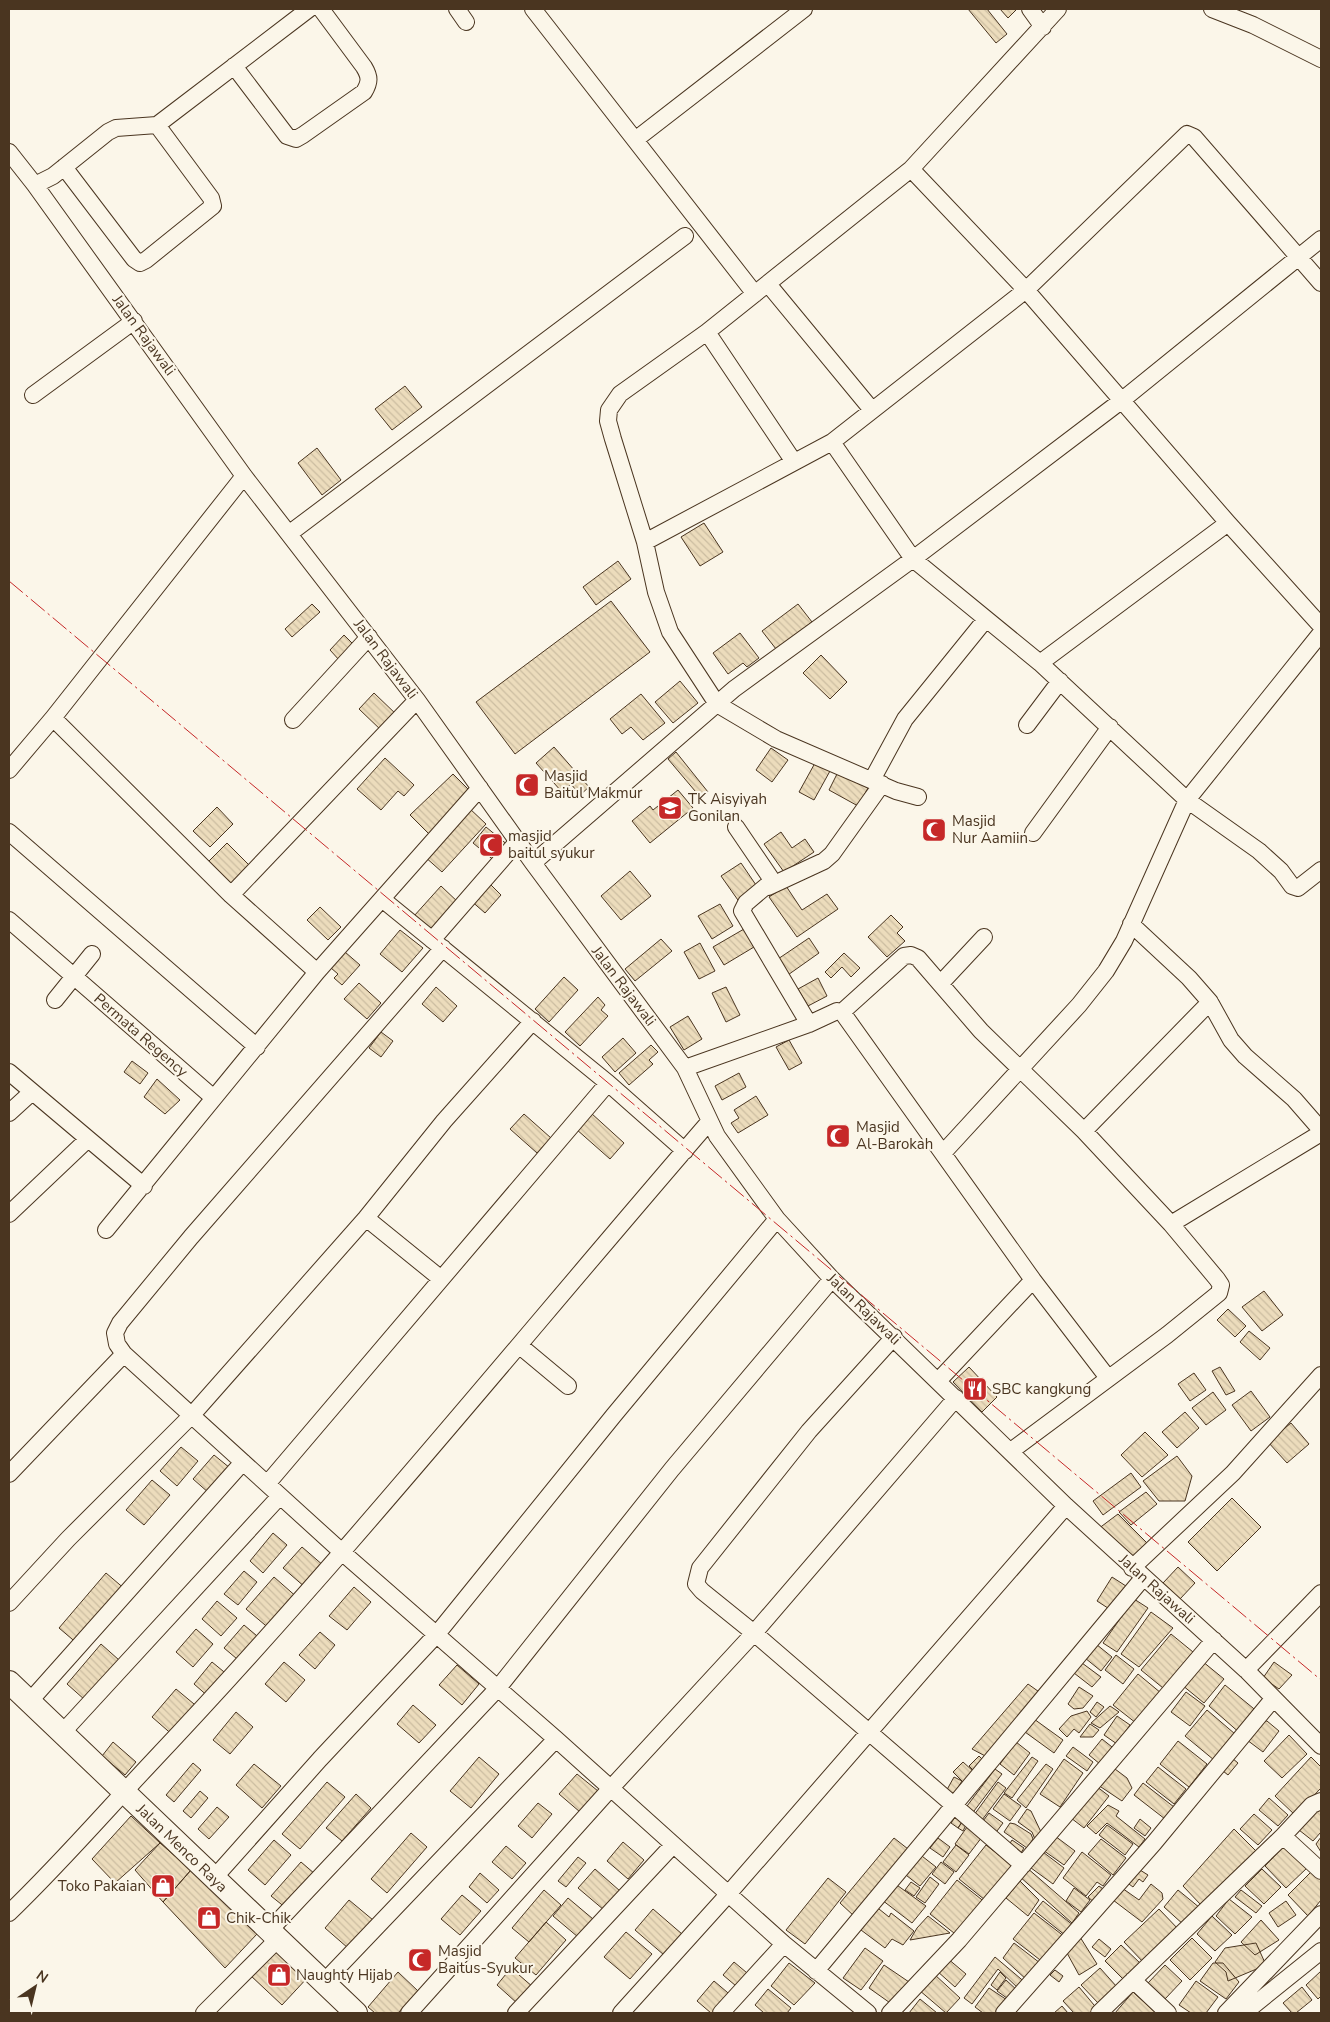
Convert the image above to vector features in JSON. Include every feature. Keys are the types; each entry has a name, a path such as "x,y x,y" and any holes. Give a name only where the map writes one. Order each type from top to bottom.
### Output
{"main road":[{"name":"Jalan Menco Raya","path":"9,1682 356,2013"}],"street":[{"path":"35,185 64,167 116,128 157,125 309,9"},
{"path":"234,66 287,136 296,139 302,136 364,92 369,84 369,76 364,67 321,9"},
{"path":"636,140 804,9"},
{"path":"1030,9 1043,27"},
{"path":"918,797 877,782 776,739 717,704 670,632 656,592 645,542 612,439 608,421 609,410 620,394 707,332 911,169 1058,9"},
{"path":"1212,9 1253,24 1321,59"},
{"path":"541,11 636,140 761,289 872,410"},
{"path":"64,167 134,260 140,263 213,206 210,198 157,125"},
{"path":"645,542 832,442 1026,290 1186,134 1194,137 1321,283"},
{"name":"Jalan Rajawali","path":"9,152 35,185 244,476 290,533 417,700 533,863 685,1068 717,1136 777,1219 832,1279 894,1337 1066,1506 1137,1573 1246,1670 1321,1746"},
{"path":"911,169 1026,290 1228,523 1321,626"},
{"path":"290,533 685,236"},
{"path":"533,863 734,689 913,559 1121,401 1300,258 1321,239"},
{"path":"33,395 134,322"},
{"path":"707,332 794,462"},
{"path":"832,442 913,559 1040,663 1187,800 1259,851 1281,871 1292,886 1298,888 1305,885 1321,870"},
{"path":"9,770 53,718 244,476"},
{"path":"1040,663 1228,523"},
{"path":"809,1024 742,911 746,903 768,886 824,861 832,854 877,782 906,718 986,619"},
{"path":"943,1153 1020,1070 1106,971 1124,941 1187,800 1321,633"},
{"path":"293,720 369,637"},
{"path":"1027,725 1060,681"},
{"path":"231,895 417,700"},
{"path":"53,718 231,895 317,972"},
{"path":"1033,833 1110,727"},
{"path":"106,1230 144,1186 317,972 480,788"},
{"path":"736,827 770,877 768,886"},
{"path":"9,832 257,1047"},
{"path":"518,842 437,944 120,1323 115,1333 117,1344 124,1354 343,1553 556,1738 784,1944 868,2013"},
{"path":"382,899 608,1083 684,1150"},
{"name":"Permata Regency","path":"9,920 208,1093"},
{"path":"1130,924 1190,978 1210,1002 1231,1040 1245,1056 1294,1098 1321,1131 1171,1224"},
{"path":"941,983 984,937"},
{"path":"54,1000 92,954"},
{"path":"685,1068 809,1024 837,1011 842,1012 904,956 911,955 918,958 981,1031 1084,1131 1171,1224 1217,1278 1221,1288 1219,1293 1167,1335 1011,1451"},
{"path":"1084,1131 1210,1002"},
{"path":"842,1012 1033,1280 1108,1378"},
{"path":"9,1603 68,1539 192,1415 366,1218 444,1121 533,1021"},
{"path":"9,1072 87,1140 144,1186"},
{"path":"267,1484 440,1278 608,1083"},
{"path":"9,1113 32,1092"},
{"path":"9,1913 51,1873 124,1792 236,1674 343,1553 709,1122"},
{"path":"9,1214 87,1140"},
{"path":"366,1218 440,1278"},
{"path":"214,1878 320,1759 437,1634 614,1415 777,1219"},
{"path":"204,2013 498,1688 672,1470 832,1279"},
{"path":"938,1381 1033,1280"},
{"path":"894,1337 809,1431 700,1568 696,1584 1023,1864"},
{"path":"520,1346 568,1386"},
{"path":"9,1474 124,1354"},
{"path":"816,1971 954,1805 1137,1573 1233,1473 1321,1375"},
{"path":"409,2013 611,1788 754,1633 956,1398"},
{"path":"29,1702 243,1462"},
{"path":"62,1733 280,1496"},
{"path":"622,2013 870,1733 1066,1506"},
{"path":"1246,1670 1321,1593"},
{"path":"890,2013 959,1940 1214,1640"},
{"path":"1004,2013 1172,1822 1273,1699"},
{"path":"324,1982 556,1738"},
{"path":"1099,2013 1283,1836 1312,1805 1321,1801"},
{"path":"1283,1836 1321,1871"},
{"path":"516,2013 673,1845"},
{"path":"1226,2013 1321,1914"},
{"path":"721,2013 784,1944"},
{"path":"1244,2013 1321,1951"},
{"path":"1133,1980 1168,2013"}],"building":[{"path":"968,9 987,9 1007,34 996,43"},
{"path":"1000,9 1015,9 1016,10 1008,18"},
{"path":"405,386 422,407 392,430 375,409"},
{"path":"317,448 341,480 322,495 298,463"},
{"path":"704,523 723,552 700,566 681,537"},
{"path":"618,561 631,579 596,605 583,587"},
{"path":"611,601 650,652 515,754 476,702"},
{"path":"312,604 320,612 292,637 285,629"},
{"path":"798,604 812,622 776,649 762,631"},
{"path":"740,633 759,658 747,667 743,663 728,674 713,653"},
{"path":"344,635 355,646 340,661 330,650"},
{"path":"821,655 847,682 830,699 803,673"},
{"path":"680,681 698,703 673,723 655,702"},
{"path":"374,693 398,716 383,732 359,709"},
{"path":"641,694 665,723 643,740 631,727 622,734 610,719"},
{"path":"554,747 589,787 580,795 571,784 562,792 536,763"},
{"path":"771,748 788,760 772,782 756,770"},
{"path":"676,752 708,792 701,798 668,759"},
{"path":"385,758 414,785 404,796 398,791 381,810 357,789"},
{"path":"815,763 830,771 814,800 799,792"},
{"path":"838,772 868,788 858,806 829,790"},
{"path":"453,774 472,793 429,834 410,815"},
{"path":"678,790 693,808 650,843 632,821 650,806 653,810"},
{"path":"217,807 233,824 210,847 193,831"},
{"path":"468,807 486,824 442,872 424,856"},
{"name":"masjid baitul syukur","path":"486,827 509,846 496,862 473,843"},
{"path":"781,832 792,848 805,839 814,852 784,872 764,844"},
{"path":"227,843 250,866 229,887 206,864"},
{"path":"741,863 756,885 740,903 721,876"},
{"path":"630,871 651,896 621,920 601,896"},
{"path":"486,880 501,895 485,913 469,899"},
{"path":"441,886 460,904 433,933 414,916"},
{"path":"786,886 802,910 827,894 838,909 797,937 769,897"},
{"path":"720,904 733,926 712,939 698,916"},
{"path":"320,907 341,927 328,940 307,920"},
{"path":"891,915 903,927 897,933 905,941 887,957 868,937"},
{"path":"744,929 754,947 724,965 713,947"},
{"path":"400,930 423,948 402,972 380,954"},
{"path":"809,938 819,953 785,977 775,961"},
{"path":"661,939 672,951 635,981 625,969"},
{"path":"700,943 715,971 699,979 684,952"},
{"path":"345,952 360,965 342,985 334,978 338,974 331,968"},
{"path":"844,953 860,968 851,977 842,967 831,978 825,972"},
{"path":"564,977 578,990 549,1022 535,1009"},
{"path":"818,978 827,996 808,1006 798,989"},
{"path":"359,983 381,1003 367,1019 344,999"},
{"path":"436,987 457,1006 443,1022 422,1004"},
{"path":"726,987 740,1015 726,1022 712,993"},
{"path":"598,997 605,1005 601,1010 608,1016 580,1046 565,1032"},
{"path":"688,1016 702,1039 684,1050 670,1027"},
{"path":"381,1032 393,1041 381,1057 369,1048"},
{"path":"623,1038 636,1053 615,1072 602,1057"},
{"path":"789,1040 802,1063 789,1070 776,1047"},
{"path":"651,1045 658,1052 649,1060 653,1064 629,1085 619,1073"},
{"path":"132,1061 148,1073 140,1084 124,1072"},
{"path":"739,1073 746,1087 722,1100 715,1086"},
{"path":"157,1079 180,1100 165,1114 144,1097"},
{"path":"756,1096 768,1115 738,1133 731,1123 739,1118 734,1110"},
{"path":"591,1113 624,1143 610,1159 576,1129"},
{"path":"524,1114 551,1138 537,1153 510,1129"},
{"path":"1264,1291 1283,1315 1262,1331 1242,1307"},
{"path":"1228,1309 1246,1326 1235,1337 1217,1320"},
{"path":"1249,1331 1270,1348 1260,1360 1240,1342"},
{"name":"SBC kangkung","path":"969,1367 997,1397 982,1412 953,1382"},
{"path":"1220,1367 1235,1391 1226,1395 1212,1371"},
{"path":"1194,1373 1206,1390 1190,1401 1178,1384"},
{"path":"1251,1391 1270,1417 1251,1431 1232,1405"},
{"path":"1213,1392 1226,1410 1206,1425 1192,1408"},
{"path":"1185,1412 1199,1428 1177,1448 1162,1432"},
{"path":"1291,1423 1309,1444 1287,1463 1268,1442"},
{"path":"1145,1432 1168,1455 1142,1477 1121,1455"},
{"path":"181,1447 198,1461 177,1486 160,1471"},
{"path":"214,1455 230,1468 209,1493 193,1479"},
{"path":"1177,1456 1192,1476 1185,1501 1159,1501 1143,1481"},
{"path":"1131,1473 1141,1487 1103,1515 1093,1501"},
{"path":"152,1480 170,1495 144,1525 126,1510"},
{"path":"1146,1492 1157,1504 1131,1525 1119,1512"},
{"path":"1232,1498 1261,1527 1217,1571 1188,1542"},
{"path":"1118,1514 1147,1543 1130,1559 1098,1529"},
{"path":"273,1533 287,1545 263,1573 250,1561"},
{"path":"302,1547 324,1566 306,1588 283,1568"},
{"path":"1178,1567 1195,1583 1180,1599 1163,1583"},
{"path":"244,1571 257,1582 238,1605 224,1594"},
{"path":"106,1573 126,1590 79,1645 59,1628"},
{"path":"274,1577 299,1599 271,1630 246,1609"},
{"path":"1112,1577 1129,1588 1114,1612 1097,1601"},
{"path":"354,1587 371,1602 347,1630 329,1616"},
{"path":"1134,1599 1148,1608 1117,1652 1103,1643"},
{"path":"217,1601 237,1618 221,1636 202,1619"},
{"path":"1151,1612 1173,1628 1139,1667 1121,1654"},
{"path":"244,1625 263,1641 243,1664 224,1648"},
{"path":"196,1629 213,1644 193,1667 176,1652"},
{"path":"320,1632 335,1645 315,1669 299,1655"},
{"path":"1171,1634 1193,1652 1163,1688 1141,1670"},
{"path":"101,1644 119,1660 85,1700 67,1684"},
{"path":"1096,1644 1112,1657 1101,1671 1085,1658"},
{"path":"1116,1655 1134,1669 1123,1684 1105,1670"},
{"path":"1202,1661 1224,1679 1204,1703 1182,1685"},
{"path":"212,1662 229,1676 210,1698 194,1684"},
{"path":"284,1662 305,1680 286,1702 265,1684"},
{"path":"1274,1662 1292,1675 1279,1689 1263,1678"},
{"path":"1082,1663 1101,1677 1092,1687 1074,1673"},
{"path":"457,1665 479,1684 462,1705 439,1685"},
{"path":"1138,1674 1161,1693 1136,1723 1113,1705"},
{"path":"1028,1684 1042,1694 989,1758 972,1749"},
{"path":"1225,1685 1259,1713 1241,1734 1209,1706"},
{"path":"1079,1687 1093,1696 1083,1708 1074,1709 1068,1704"},
{"path":"176,1689 200,1709 175,1737 152,1717"},
{"path":"1186,1692 1205,1706 1190,1726 1171,1712"},
{"path":"1097,1702 1104,1707 1096,1717 1090,1712"},
{"path":"413,1705 436,1725 419,1743 397,1724"},
{"path":"1110,1706 1119,1712 1100,1728 1091,1723"},
{"path":"1207,1710 1235,1734 1214,1760 1185,1736"},
{"path":"1087,1711 1091,1717 1079,1733 1074,1729 1067,1737 1059,1729 1071,1716"},
{"path":"236,1712 253,1727 230,1754 213,1740"},
{"path":"1117,1716 1130,1725 1117,1744 1104,1735"},
{"path":"1034,1719 1063,1740 1054,1753 1025,1732"},
{"path":"1261,1721 1267,1721 1279,1731 1263,1752 1247,1740"},
{"path":"1090,1724 1099,1730 1093,1737 1080,1737"},
{"path":"1289,1735 1307,1754 1282,1778 1264,1761"},
{"path":"1102,1739 1112,1747 1100,1764 1089,1755"},
{"path":"1178,1741 1207,1764 1189,1787 1160,1764"},
{"path":"113,1742 136,1762 125,1775 102,1756"},
{"path":"1016,1742 1030,1753 1014,1775 1000,1764"},
{"path":"1073,1747 1093,1762 1087,1771 1066,1756"},
{"path":"979,1756 985,1762 975,1772 969,1766"},
{"path":"479,1757 499,1774 471,1808 450,1791"},
{"path":"1032,1757 1038,1761 1012,1798 1004,1793"},
{"path":"1311,1757 1321,1767 1321,1788 1295,1815 1275,1796"},
{"path":"1232,1758 1238,1763 1228,1775 1223,1771"},
{"path":"1064,1759 1083,1773 1060,1807 1040,1794"},
{"path":"963,1762 973,1771 963,1782 953,1772"},
{"path":"193,1763 201,1770 174,1802 166,1795"},
{"path":"254,1764 281,1786 262,1808 236,1785"},
{"path":"1046,1764 1053,1769 1026,1808 1017,1800"},
{"path":"1158,1767 1186,1789 1174,1804 1146,1782"},
{"path":"995,1769 1002,1774 971,1815 964,1810"},
{"path":"1115,1769 1127,1778 1132,1788 1122,1801 1098,1785"},
{"path":"577,1774 598,1791 580,1812 559,1794"},
{"path":"954,1777 962,1781 951,1799 944,1795"},
{"path":"327,1782 345,1797 300,1849 282,1834"},
{"path":"998,1782 1006,1788 982,1820 974,1815"},
{"path":"1143,1783 1174,1807 1165,1819 1134,1795"},
{"path":"1096,1786 1109,1796 1084,1828 1071,1818"},
{"path":"200,1791 208,1798 191,1818 183,1811"},
{"path":"356,1794 371,1808 342,1841 326,1828"},
{"path":"1004,1794 1021,1806 1010,1821 993,1809"},
{"path":"1269,1798 1288,1815 1278,1826 1259,1810"},
{"path":"538,1803 552,1814 532,1838 518,1826"},
{"path":"1108,1805 1119,1811 1116,1816 1145,1839 1139,1847 1107,1823 1096,1834 1087,1826"},
{"path":"217,1807 229,1817 209,1839 198,1829"},
{"path":"1321,1807 1321,1832 1313,1841 1299,1830"},
{"path":"1027,1809 1031,1811 1041,1832 1036,1842 1032,1832 1018,1822"},
{"path":"958,1813 966,1825 963,1831 951,1823"},
{"path":"989,1813 1003,1823 994,1835 980,1825"},
{"path":"1254,1814 1272,1830 1258,1845 1240,1829"},
{"path":"131,1816 160,1843 115,1883 92,1859"},
{"path":"1140,1819 1151,1828 1145,1836 1134,1828"},
{"path":"1010,1823 1031,1834 1033,1839 1027,1848 1004,1832"},
{"path":"1107,1825 1133,1844 1125,1855 1099,1835"},
{"path":"967,1827 982,1837 969,1854 955,1844"},
{"path":"1234,1829 1256,1851 1201,1905 1183,1886"},
{"path":"411,1833 427,1847 387,1893 371,1879"},
{"path":"1051,1833 1075,1851 1064,1865 1040,1848"},
{"path":"1321,1837 1321,1852 1316,1844"},
{"path":"894,1838 908,1849 854,1916 840,1903"},
{"path":"938,1838 950,1847 943,1857 930,1848"},
{"path":"1101,1839 1126,1858 1113,1875 1088,1854"},
{"path":"274,1840 291,1855 265,1885 248,1870"},
{"path":"1012,1840 1024,1848 1019,1856 1007,1848"},
{"path":"623,1842 644,1860 628,1879 607,1861"},
{"name":"Toko Pakaian","path":"160,1843 191,1870 163,1902 135,1870"},
{"path":"956,1845 969,1855 956,1872 943,1862"},
{"path":"986,1845 1013,1866 985,1900 959,1879"},
{"path":"1285,1845 1308,1867 1286,1888 1265,1866"},
{"path":"506,1846 526,1863 512,1879 492,1862"},
{"path":"1039,1849 1064,1868 1053,1884 1027,1865"},
{"path":"1082,1852 1111,1875 1103,1886 1097,1882 1086,1896 1063,1878"},
{"path":"918,1853 936,1867 920,1886 902,1872"},
{"path":"578,1857 586,1863 566,1887 558,1881"},
{"path":"301,1862 315,1874 286,1908 271,1896"},
{"path":"941,1862 954,1872 945,1884 932,1874"},
{"path":"1026,1867 1079,1913 1072,1923 1019,1876"},
{"path":"595,1869 620,1891 604,1910 578,1888"},
{"path":"1262,1869 1281,1887 1264,1904 1245,1886"},
{"name":"Chik-Chik","path":"191,1870 257,1934 225,1968 163,1902"},
{"path":"1140,1870 1148,1875 1143,1882 1139,1879 1133,1887 1125,1881"},
{"path":"1313,1870 1321,1879 1321,1900 1308,1916 1288,1895"},
{"path":"480,1873 499,1890 487,1903 469,1887"},
{"path":"930,1877 939,1884 925,1903 916,1897"},
{"path":"828,1878 846,1892 805,1944 786,1930"},
{"path":"957,1880 986,1903 959,1937 930,1914"},
{"path":"1020,1881 1039,1900 1028,1916 1006,1898"},
{"path":"911,1882 920,1888 914,1896 905,1890"},
{"path":"894,1883 926,1906 912,1923 882,1900"},
{"path":"1151,1884 1162,1893 1163,1899 1142,1922 1113,1900 1122,1888 1139,1900"},
{"path":"1099,1886 1106,1891 1096,1904 1088,1897"},
{"path":"1074,1888 1090,1900 1081,1912 1066,1901"},
{"path":"544,1890 561,1905 529,1942 512,1928"},
{"path":"1178,1890 1200,1908 1184,1925 1164,1907"},
{"path":"1241,1890 1262,1906 1256,1913 1235,1897"},
{"path":"462,1895 481,1911 460,1935 441,1919"},
{"path":"568,1898 593,1919 578,1937 553,1916"},
{"path":"1229,1899 1252,1917 1235,1934 1216,1916"},
{"path":"349,1900 373,1920 348,1948 325,1928"},
{"path":"1043,1901 1074,1926 1066,1936 1035,1911"},
{"path":"1286,1901 1296,1915 1278,1927 1269,1913"},
{"path":"874,1905 889,1917 891,1913 914,1931 903,1945 892,1939 885,1948 861,1930"},
{"path":"653,1909 682,1934 664,1955 635,1930"},
{"path":"1159,1909 1180,1931 1145,1964 1124,1942"},
{"path":"1034,1913 1065,1937 1044,1963 1013,1939"},
{"path":"928,1916 950,1933 910,1940 917,1928"},
{"path":"1212,1916 1232,1935 1215,1951 1197,1934"},
{"path":"1261,1920 1279,1940 1255,1955 1241,1942"},
{"path":"546,1922 566,1940 536,1975 515,1958"},
{"path":"626,1932 652,1954 630,1979 604,1957"},
{"path":"1080,1937 1097,1964 1079,1975 1067,1953"},
{"path":"1192,1938 1212,1958 1190,1980 1170,1960"},
{"path":"1099,1939 1111,1949 1105,1957 1092,1947"},
{"path":"1014,1943 1040,1963 1028,1981 1003,1958"},
{"path":"1256,1943 1266,1965 1228,1981 1226,1972 1215,1962 1225,1948"},
{"path":"1121,1945 1140,1963 1123,1979 1105,1961"},
{"name":"Naughty Hijab","path":"277,1946 309,1976 282,2005 250,1975"},
{"path":"865,1948 883,1961 861,1990 843,1978"},
{"path":"995,1957 1027,1984 1020,1990 998,1969 972,2004 964,1998"},
{"path":"947,1958 966,1974 955,1987 937,1971"},
{"path":"734,1962 753,1978 742,1991 723,1975"},
{"path":"789,1963 815,1983 794,2005 771,1986"},
{"path":"1213,1963 1223,1963 1239,1982 1226,1999 1200,1981"},
{"path":"884,1965 909,1982 893,2005 869,1988"},
{"path":"1165,1965 1182,1981 1165,1999 1148,1983"},
{"path":"511,1968 533,1987 518,2004 497,1985"},
{"path":"1100,1968 1117,1987 1099,2004 1081,1985"},
{"path":"1055,1970 1063,1976 1059,1982 1050,1975"},
{"path":"1321,1971 1321,1996 1318,1999 1306,1985"},
{"path":"398,1972 418,1991 398,2013 375,2013 368,2007"},
{"path":"1000,1972 1006,1978 997,1990 991,1985"},
{"path":"934,1974 960,1998 946,2013 919,1990"},
{"path":"1006,1980 1018,1991 1011,2001 997,1991"},
{"path":"714,1981 734,1998 720,2013 711,2013 697,2001"},
{"path":"1196,1981 1218,1997 1206,2013 1191,2013 1179,2005"},
{"path":"1079,1987 1099,2011 1096,2013 1074,2013 1063,2001"},
{"path":"1302,1987 1312,2000 1296,2013 1292,2013 1283,2003"},
{"path":"989,1988 1007,2000 997,2013 983,2013 975,2007"},
{"path":"768,1989 791,2008 787,2013 764,2013 755,2005"},
{"path":"1133,1992 1155,2012 1115,2013"},
{"path":"920,1999 937,2013 909,2013"},
{"path":"1062,2006 1068,2013 1054,2013"}],"power":[{"path":"9,581 1321,1680"}],"place":[{"name":"Masjid Baitul Makmur","path":"527,785"},
{"name":"TK Aisyiyah Gonilan","path":"670,808"},
{"name":"Masjid Nur Aamiin","path":"934,830"},
{"name":"masjid baitul syukur","path":"491,845"},
{"name":"Masjid Al-Barokah","path":"838,1136"},
{"name":"SBC kangkung","path":"975,1389"},
{"name":"Toko Pakaian","path":"163,1886"},
{"name":"Chik-Chik","path":"209,1918"},
{"name":"Masjid Baitus-Syukur","path":"420,1960"},
{"name":"Naughty Hijab","path":"279,1975"}]}
